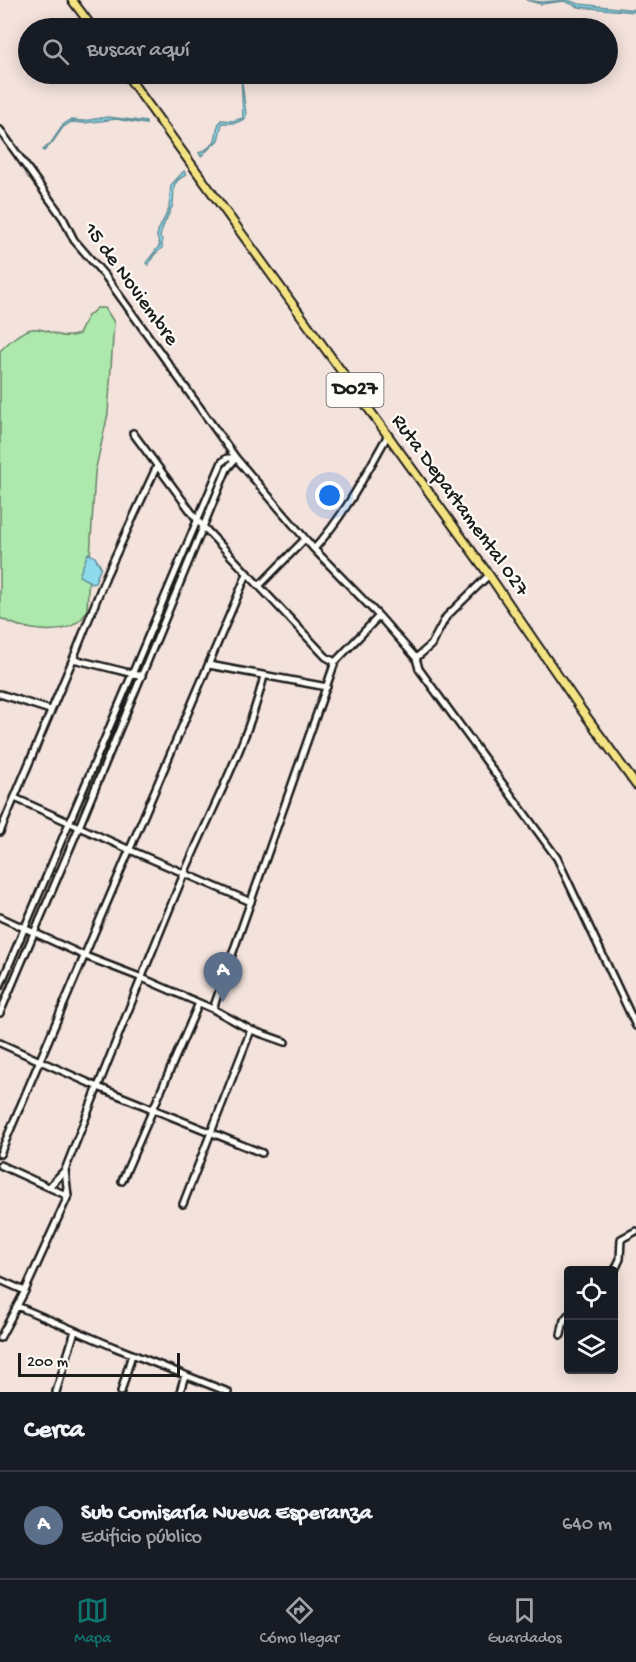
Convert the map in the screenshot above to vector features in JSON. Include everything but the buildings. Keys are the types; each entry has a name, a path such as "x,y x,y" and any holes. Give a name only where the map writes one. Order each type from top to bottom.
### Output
{"main road":[{"path":"72,0 86,18"},
{"name":"Ruta Departamental 027","path":"133,84 489,575 636,786"}],"street":[{"name":"15 de Noviembre","path":"0,130 63,218 74,240 106,277 236,458 314,549 416,658 419,669 557,858 636,1026"},
{"path":"133,434 198,521 326,657 335,662"},
{"path":"314,549 334,526 353,498 388,435"},
{"path":"0,986 222,462 227,458 236,458"},
{"path":"0,1013 227,469 236,458"},
{"path":"0,832 106,576 157,466"},
{"path":"259,586 306,539"},
{"path":"0,1154 247,574"},
{"path":"416,658 432,645 446,617 489,575"},
{"path":"213,1009 335,662 379,616"},
{"path":"73,659 134,672 142,676"},
{"path":"209,665 327,687"},
{"path":"49,1187 65,1170 184,874 235,762 256,707 264,676"},
{"path":"0,694 50,710"},
{"path":"15,798 251,902"},
{"path":"0,917 85,956 213,1009 251,1030 285,1042"},
{"path":"122,1181 199,1003"},
{"path":"183,1204 251,1030"},
{"path":"0,1043 98,1087 262,1153"},
{"path":"0,1165 68,1196"},
{"path":"0,1338 25,1291 68,1196 65,1170"},
{"path":"617,1266 620,1259 621,1239 636,1231"},
{"path":"0,1280 25,1291"},
{"path":"16,1306 228,1392"},
{"path":"561,1335 564,1320"},
{"path":"56,1392 75,1331"},
{"path":"121,1392 132,1354"},
{"path":"180,1392 185,1375"}],"green space":[{"path":"97,308 105,308 114,322 108,414 95,472 87,609 82,619 61,629 40,630 18,626 0,618 0,351 10,341 32,329 66,336 79,334 88,316"}],"water":[{"path":"526,0 541,2 567,0 579,4 636,10 636,12 579,7 564,1 541,4"},
{"path":"241,84 245,119 235,123 222,123 218,140 201,156 199,153 215,141 221,120 233,121 243,118"},
{"path":"108,117 146,122 146,124 116,119 84,123 71,122 63,127 52,143 43,150 51,143 63,125 70,120 83,121"},
{"path":"184,171 186,175 180,178 174,186 173,204 160,237 162,248 148,265 146,263 160,245 157,237 158,231 169,209 171,185"},
{"path":"88,553 95,557 101,567 95,582 92,583 79,576"}],"place":[{"name":"Sub Comisaría Nueva Esperanza","path":"223,1002"}]}
